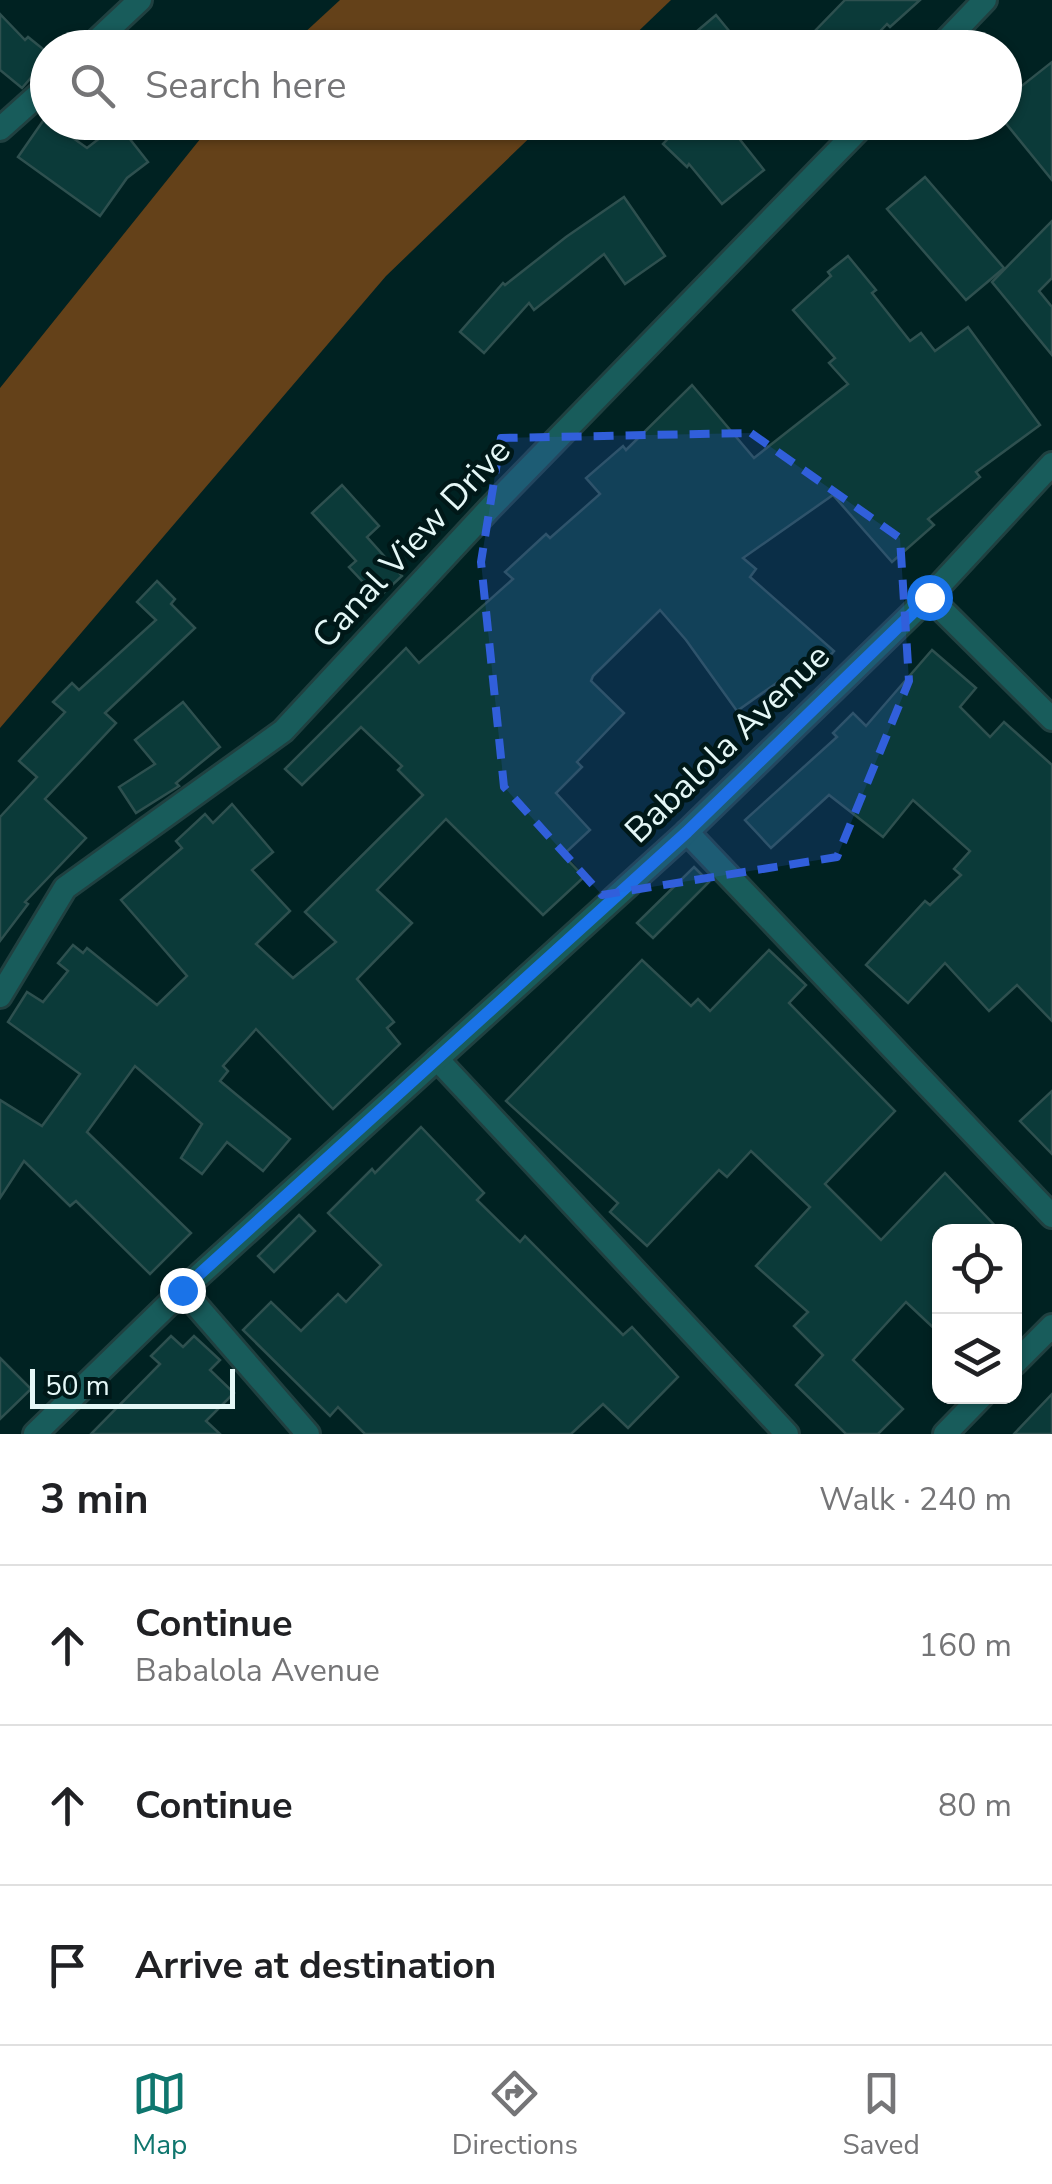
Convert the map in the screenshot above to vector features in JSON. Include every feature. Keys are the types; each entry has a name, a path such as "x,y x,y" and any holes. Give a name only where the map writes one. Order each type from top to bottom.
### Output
{"street":[{"path":"108,30 140,0"},
{"path":"956,30 985,0"},
{"path":"0,128 30,102"},
{"name":"Canal View Drive","path":"0,996 65,888 283,731 490,508 848,140"},
{"name":"Babalola Avenue","path":"35,1434 182,1290 687,832 929,597 1052,464"},
{"path":"929,597 1052,719"},
{"path":"687,832 1052,1216"},
{"path":"437,1059 787,1434"},
{"path":"182,1290 308,1434"},
{"path":"1022,1356 1052,1326"},
{"path":"945,1434 974,1404"}],"highlighted area":[{"path":"751,433 900,538 909,681 837,857 602,895 504,787 481,562 501,438"}],"shaded area":[{"path":"340,0 671,0 640,30 307,30"},
{"path":"199,140 527,140 386,276 0,728 0,388"}],"building":[{"path":"845,0 920,0 881,30 816,30"},
{"path":"0,14 25,40 30,39 30,79 22,88 0,70"},
{"path":"716,15 728,30 698,30"},
{"path":"1052,62 1052,180 1019,140 1022,86"},
{"path":"30,140 76,140 87,148 97,140 131,140 148,162 127,178 100,216 18,157"},
{"path":"667,140 740,140 764,170 722,204 689,164 687,167 663,144"},
{"path":"925,177 1004,268 966,300 887,209"},
{"path":"624,197 665,256 625,284 604,254 534,310 529,303 484,353 460,332 503,283"},
{"path":"1052,221 1052,278 1039,291 1052,307 1052,355 992,282"},
{"path":"848,256 910,341 921,333 935,351 968,327 1040,425 976,472 980,477 928,519 934,525 892,562 833,495 743,558 756,569 750,577 834,651 794,696 778,682 737,711 660,610 593,676 591,681 624,713 577,762 582,767 556,793 590,830 563,855 584,877 543,915 446,819 377,890 412,923 357,979 394,1022 387,1028 400,1044 333,1109 256,1029 223,1066 228,1071 220,1081 290,1139 263,1171 227,1142 202,1174 181,1158 202,1124 135,1066 87,1132 191,1233 150,1274 76,1201 70,1206 24,1161 0,1198 0,1100 42,1126 80,1074 8,1022 27,992 43,1002 68,971 58,963 73,945 83,953 87,948 157,1005 187,976 121,900 182,848 176,841 205,814 213,823 232,804 273,852 252,870 290,911 256,944 293,978 336,942 305,912 423,795 398,770 402,766 361,727 302,785 285,769 406,648 419,663 513,579 505,572 546,534 550,538 600,494 586,478 623,446 626,450 692,385 754,458 848,384 829,363 835,358 793,310"},
{"path":"342,485 379,526 367,537 402,576 378,598 349,567 356,561 312,513"},
{"path":"157,581 175,599 171,604 195,628 105,713 116,723 45,799 86,838 25,902 28,904 0,941 0,817 37,777 19,761 65,712 53,702 72,683 79,690 156,620 137,602"},
{"path":"932,650 976,688 960,707 990,737 1004,722 1052,765 1052,1021 1017,985 989,1011 945,963 908,1003 866,965 925,901 930,905 961,875 954,869 970,851 913,800 883,837 829,795 771,848 745,820 837,737 833,733 853,713 866,726"},
{"path":"183,702 220,747 176,783 179,786 136,813 119,787 155,764 135,740"},
{"path":"694,867 709,882 653,938 637,923"},
{"path":"769,950 806,985 789,1003 895,1111 825,1184 881,1240 945,1173 993,1224 932,1224 932,1326 906,1302 853,1360 903,1409 878,1434 846,1434 796,1385 823,1355 794,1326 808,1312 756,1266 810,1207 751,1151 727,1177 719,1170 647,1246 610,1212 618,1203 506,1101 642,960 691,1006 698,999 710,1011"},
{"path":"1052,1091 1052,1154 1020,1121"},
{"path":"421,1127 484,1193 477,1200 520,1242 525,1236 623,1335 632,1327 678,1377 628,1428 603,1404 571,1434 365,1434 338,1407 330,1416 243,1330 271,1302 301,1331 338,1294 346,1302 381,1265 328,1213"},
{"path":"299,1215 315,1231 274,1272 258,1256"},
{"path":"171,1336 183,1347 194,1336 220,1360 210,1370 234,1393 206,1421 220,1434 91,1434 160,1364 151,1356"},
{"path":"0,1358 31,1389 0,1419"},
{"path":"1052,1394 1052,1434 1014,1434"}],"route":[{"path":"182,1290 687,832 929,597"}]}
